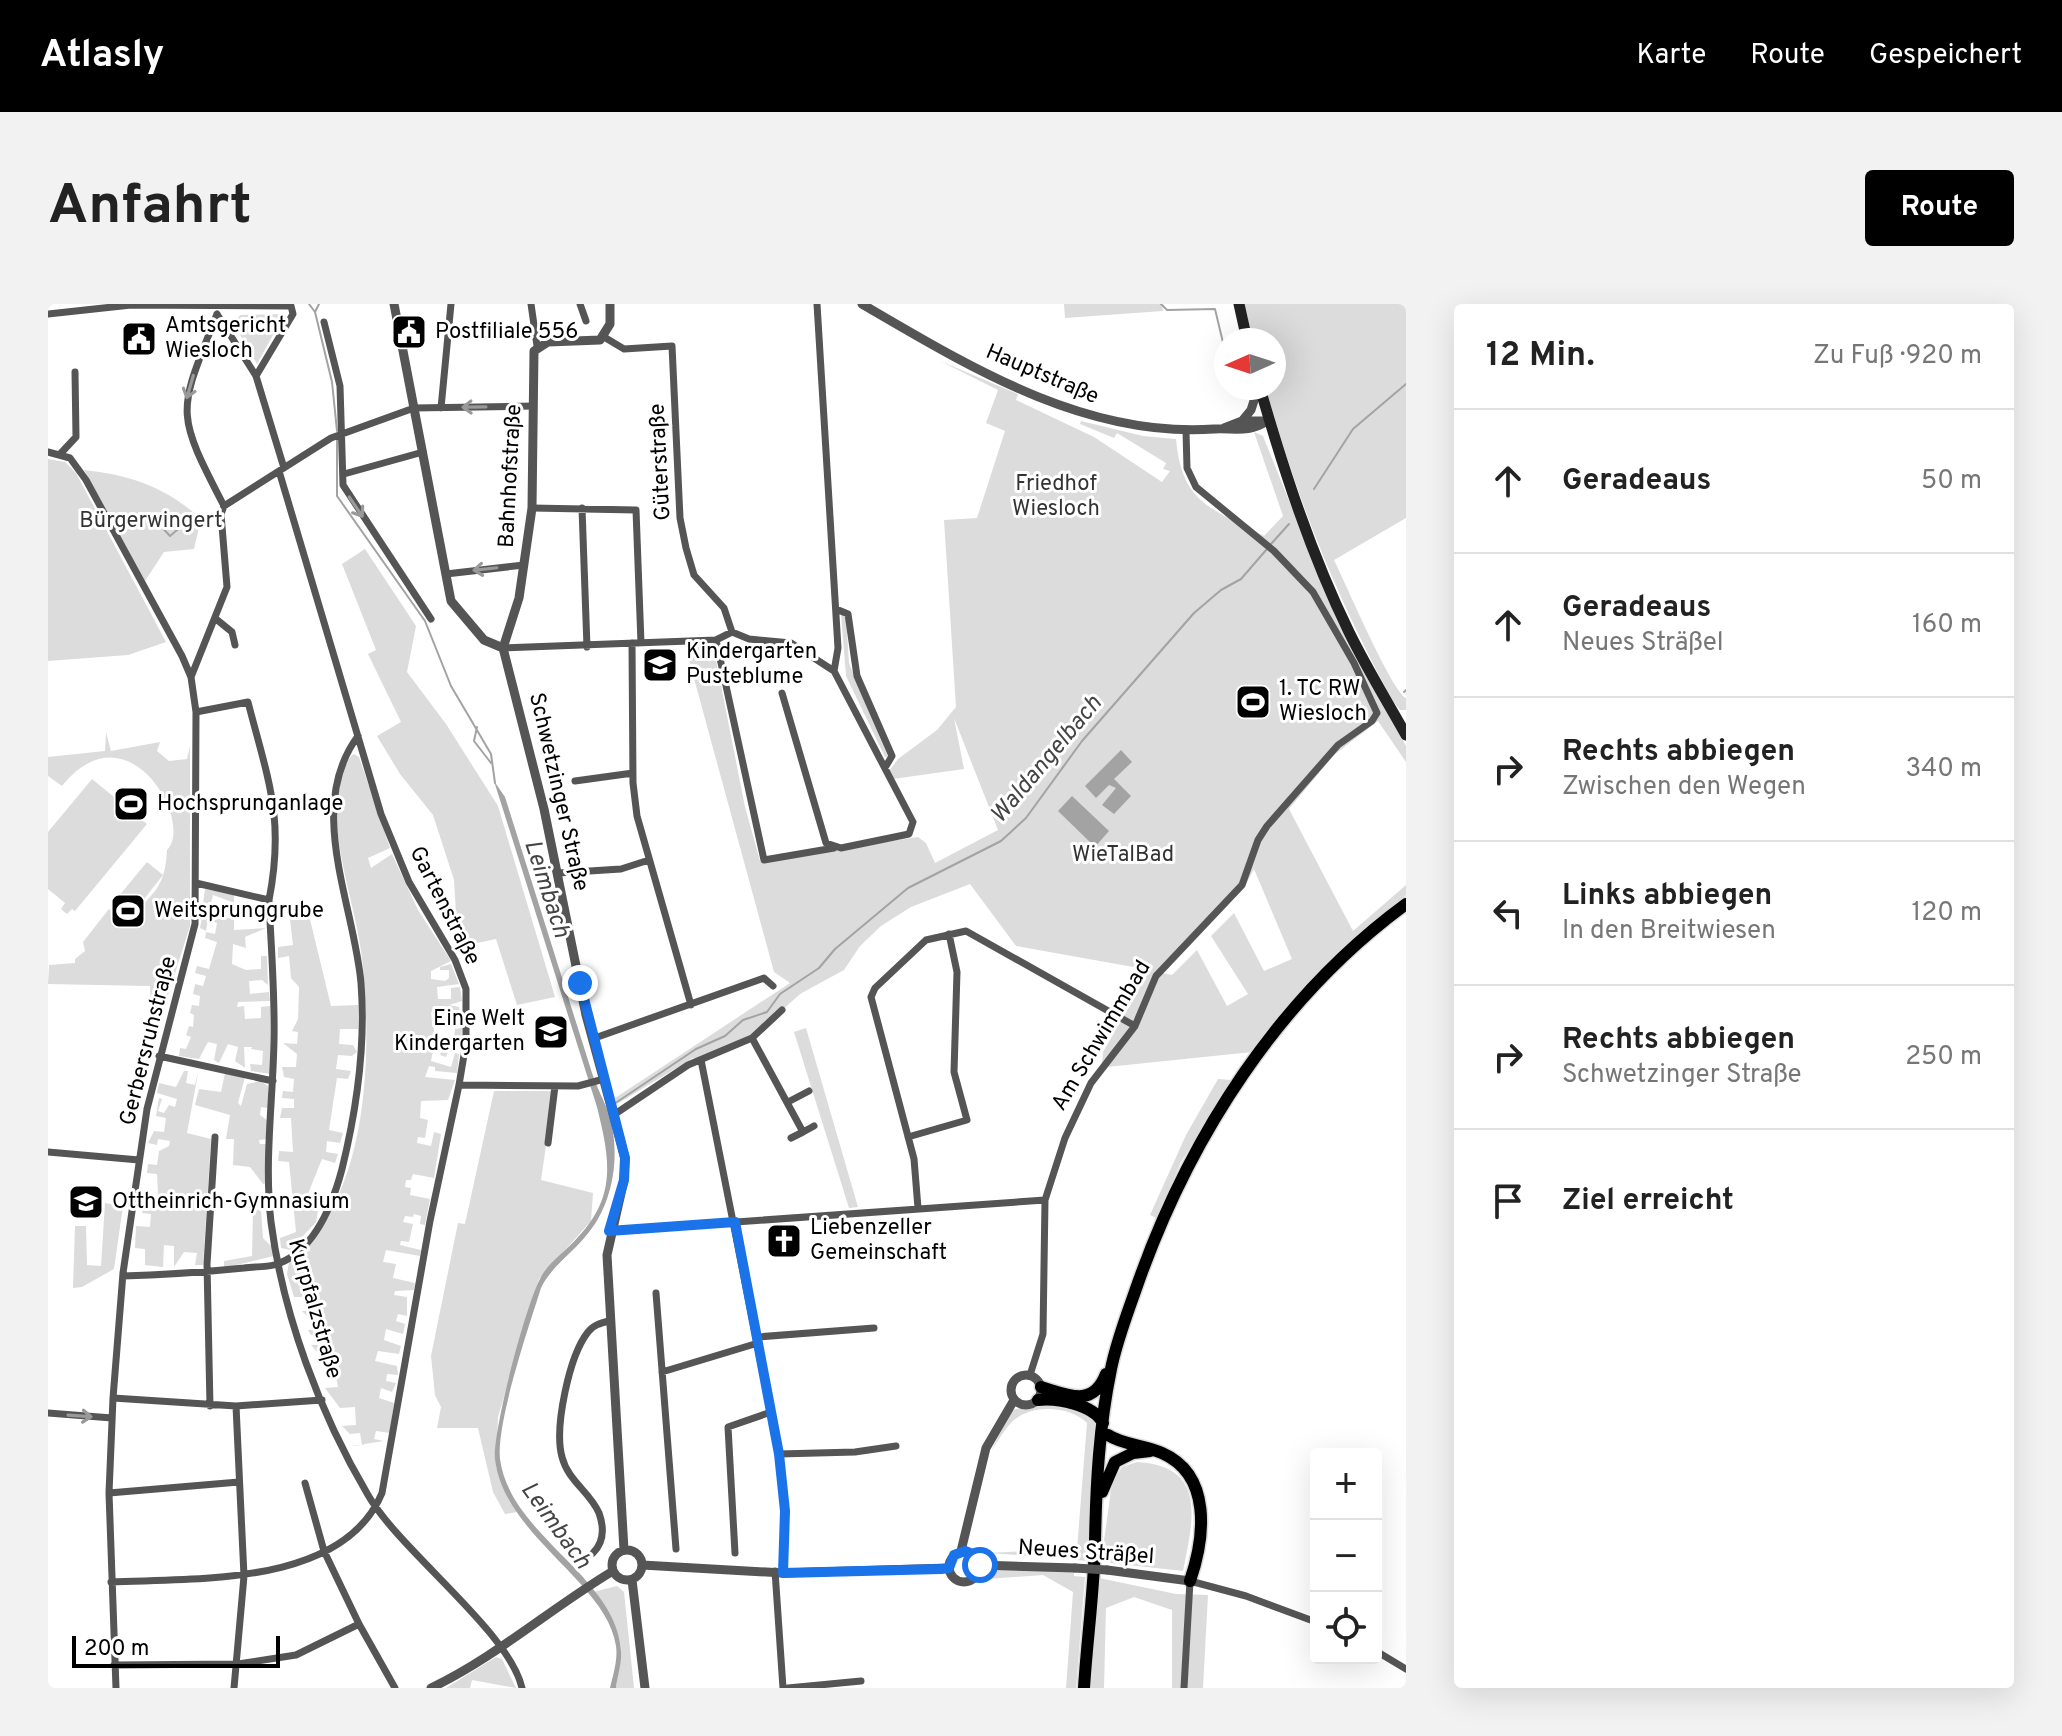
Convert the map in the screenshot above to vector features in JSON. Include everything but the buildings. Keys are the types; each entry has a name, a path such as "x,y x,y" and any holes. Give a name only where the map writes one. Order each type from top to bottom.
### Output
{"main road":[{"path":"1239,304 1244,328"},
{"path":"1262,400 1267,421 1337,606 1403,720 1406,735"},
{"path":"1084,1688 1111,1369 1132,1300 1165,1213 1230,1093 1296,1006 1341,960 1406,904"},
{"path":"1095,1544 1106,1429 1132,1300"},
{"path":"1041,1387 1085,1398 1098,1390 1111,1369"},
{"path":"1038,1400 1088,1409 1099,1415 1106,1429 1183,1465 1199,1495 1201,1514 1190,1581"},
{"path":"1102,1492 1115,1462 1133,1453 1157,1451"}],"street":[{"path":"441,408 451,304"},
{"name":"Bahnhofstraße","path":"503,648 511,629 532,508 532,357 537,346 531,304"},
{"path":"580,304 586,321"},
{"path":"604,337 610,324 610,304"},
{"path":"817,304 838,648 834,671"},
{"name":"Hauptstraße","path":"862,304 973,366 1073,410 1135,427 1186,431 1243,431 1267,421"},
{"path":"48,314 131,305 215,308 286,305 292,308 293,314 256,376"},
{"path":"397,305 451,601 484,640 503,648 587,647 716,640 732,632 749,639 791,643 834,671 913,822 906,836 764,860 716,640"},
{"path":"215,308 187,390 186,421 224,506"},
{"name":"Gartenstraße","path":"215,308 256,376 381,814 409,882 455,960 466,989 466,1043 459,1085 449,1118 382,1493 376,1508"},
{"path":"324,322 340,386 346,491 431,619"},
{"name":"Güterstraße","path":"537,346 552,341 597,341 604,337 624,349 672,346 680,518 686,548 694,575 724,608 732,632"},
{"path":"48,452 61,453 76,437 75,372"},
{"path":"1242,421 1255,400"},
{"path":"191,677 227,587 221,514 224,506 331,438 414,408 533,406"},
{"name":"Hauptstraße","path":"1221,429 1242,421 1267,421"},
{"name":"Am Schwimmbad","path":"1030,1375 1043,1334 1045,1200 1057,1157 1077,1109 1102,1067 1135,1026 1160,970 1242,885 1258,840 1267,826 1338,745 1372,721 1377,713 1323,605 1274,551 1196,487 1187,468 1186,431"},
{"path":"344,474 423,452"},
{"name":"Gerbersruhstraße","path":"61,453 74,461 86,480 191,677 196,712 196,883 192,949 159,1056 139,1160 123,1276 109,1493 116,1688"},
{"path":"532,508 636,510 641,643"},
{"path":"582,508 587,647"},
{"path":"446,574 524,565"},
{"path":"836,609 848,614 857,676 892,756 886,766"},
{"path":"216,619 232,632 235,645"},
{"path":"632,643 633,773 637,816 691,1005"},
{"name":"Schwetzinger Straße","path":"503,648 516,688 558,873 600,1080 613,1108 625,1171 609,1231 609,1321 624,1550"},
{"path":"782,693 820,830 826,843 834,848"},
{"name":"Kurpfalzstraße","path":"196,712 248,702 277,820 278,852 270,896 273,1081 270,1200 290,1306 322,1400 348,1459 376,1508 500,1648 522,1688"},
{"path":"123,1276 207,1272 280,1264 320,1225 331,1204 358,1099 362,1044 361,983 334,829 334,788 343,756 358,736"},
{"path":"575,781 633,773"},
{"path":"558,873 621,869 649,860"},
{"path":"196,883 270,896"},
{"path":"918,1208 908,1137 872,995 922,943 949,934 973,933 1003,954 1135,1026"},
{"path":"908,1137 967,1120 954,1072 957,965 949,934"},
{"path":"592,1039 764,978 773,986"},
{"path":"613,1108 701,1060 752,1038 782,1010"},
{"path":"752,1038 803,1132"},
{"path":"159,1056 273,1081"},
{"path":"701,1060 779,1454 785,1511 779,1572 785,1688 861,1681"},
{"path":"459,1085 584,1085 600,1080"},
{"path":"548,1143 555,1086"},
{"path":"788,1102 809,1091"},
{"path":"791,1138 814,1126"},
{"path":"210,1406 207,1272 215,1137"},
{"path":"48,1152 139,1160"},
{"path":"609,1231 1045,1200"},
{"path":"656,1293 676,1549"},
{"path":"593,1553 601,1541 602,1524 595,1506 566,1468 560,1423 582,1344 596,1325 609,1321"},
{"path":"662,1372 758,1340 874,1328"},
{"path":"1030,1375 1041,1387 1038,1400 1024,1406 1014,1400 1011,1393 1013,1381 1030,1375"},
{"path":"113,1398 210,1406 322,1400"},
{"path":"969,1525 972,1553 980,1565 977,1576 963,1582 953,1578 949,1568 952,1557 961,1551 986,1448 1014,1400"},
{"path":"234,1688 244,1576 236,1406"},
{"path":"735,1553 728,1427 771,1412"},
{"path":"48,1413 112,1418"},
{"path":"779,1454 855,1452 896,1446"},
{"path":"109,1493 239,1482"},
{"path":"305,1483 324,1551 359,1624 395,1688"},
{"path":"111,1582 244,1576 283,1567 324,1551 353,1532 376,1508"},
{"path":"613,1571 615,1556 624,1550 637,1553 642,1565"},
{"path":"961,1551 972,1553"},
{"path":"642,1565 779,1572 949,1568"},
{"path":"642,1565 632,1580 645,1688"},
{"name":"Neues Sträßel","path":"980,1565 1107,1570 1190,1581"},
{"path":"431,1688 500,1648 579,1590 613,1571"},
{"path":"613,1571 623,1580 632,1580"},
{"path":"1184,1688 1190,1581 1258,1600 1310,1620"},
{"path":"114,1665 238,1664 296,1655 359,1624"},
{"path":"1382,1655 1406,1669"}],"green space":[{"path":"1064,304 1162,304 1163,311 1065,318"},
{"path":"1244,304 1406,304 1406,518 1334,560 1380,658 1406,698 1406,710 1400,710 1393,701 1354,625 1320,548 1278,429 1270,400 1286,400 1286,328 1250,328"},
{"path":"240,315 284,315 257,364 234,324"},
{"path":"940,361 1018,394 1016,400 1094,437 1162,482 1170,471 1163,469 1166,463 1117,433 1114,438 1080,424 1081,421 1143,436 1176,439 1185,478 1202,501 1264,536 1283,516 1254,432 1263,436 1337,620 1406,746 1406,762 1378,721 1334,755 1289,809 1353,931 1406,885 1406,895 1327,965 1252,1052 1107,1067 1102,1064 1103,1052 1150,970 1016,946 970,884 911,907 881,926 860,946 844,970 800,994 752,1038 701,1060 693,1058 617,1104 615,1098 790,983 774,972 686,649 713,645 745,807 760,861 918,837 926,843 935,863 998,830 954,718 964,769 893,779 889,771 898,759 937,730 956,707 944,520 977,518 1005,431 986,423 998,390","holes":["1254,869 1292,959 1264,971 1234,913 1211,936 1248,994 1227,1006 1197,950 1172,975 1163,973 1245,886"]},
{"path":"48,459 65,462 76,473 166,642 128,655 48,661"},
{"name":"Bürgerwingert","path":"84,470 147,484 188,508 201,519 194,549 164,552 145,581"},
{"path":"365,549 416,626 407,672 446,724 498,806 555,997 517,1005 496,939 458,947 454,880 433,815 400,774 377,736 401,722 368,654 376,650 342,564"},
{"path":"841,614 846,618 849,663 888,757 885,757 846,676"},
{"path":"106,732 111,751 160,742 157,751 169,761 187,759 190,746 190,926 164,1008 151,1005 150,986 48,984 49,965 75,963 75,959 85,951 83,942 109,909 127,921 151,897 164,874 167,850 173,836 172,817 163,796 150,777 132,763 110,758 87,764 62,786 48,776 48,757 105,751"},
{"path":"354,754 359,757 390,848 368,858 371,868 392,854 418,910 451,961 431,971 431,979 445,981 449,978 449,970 440,970 440,967 451,964 459,984 437,987 438,999 451,999 451,988 460,987 462,1001 449,1005 459,1007 461,1016 453,1016 452,1011 431,1012 432,1023 453,1021 453,1028 434,1028 434,1040 454,1038 455,1029 462,1028 461,1046 453,1046 453,1052 448,1052 446,1057 440,1055 443,1045 434,1046 431,1061 451,1067 455,1053 459,1054 457,1073 435,1071 435,1067 429,1066 425,1077 455,1080 448,1100 421,1101 420,1118 428,1120 425,1138 418,1137 417,1143 431,1146 434,1132 441,1134 434,1178 413,1174 411,1180 406,1180 405,1187 411,1188 410,1195 430,1199 425,1225 420,1224 421,1216 414,1214 413,1217 405,1216 403,1222 413,1224 409,1242 401,1241 400,1245 421,1250 420,1256 386,1250 383,1262 396,1264 393,1278 415,1283 414,1290 395,1291 394,1295 407,1297 407,1316 398,1314 396,1321 405,1324 403,1334 386,1329 384,1340 401,1346 399,1354 378,1351 375,1361 397,1366 398,1375 387,1374 386,1381 396,1383 392,1392 381,1388 379,1398 394,1403 390,1433 376,1431 374,1439 384,1441 362,1444 360,1433 350,1434 342,1426 356,1425 355,1407 340,1408 325,1388 338,1387 331,1351 317,1352 311,1345 322,1345 322,1335 311,1335 308,1330 319,1329 319,1317 308,1317 302,1311 316,1311 316,1297 294,1297 287,1274 289,1262 315,1235 335,1202 350,1165 359,1126 364,1085 366,1004 358,934 337,826 341,779 344,768"},
{"path":"92,779 147,824 75,911 72,909 67,914 61,909 65,903 48,889 48,832"},
{"path":"147,862 163,875 129,918 121,911 126,904 118,897"},
{"path":"205,889 234,895 234,930 266,928 245,937 246,948 233,944 232,964 246,970 261,969 261,956 267,956 268,985 262,980 249,981 250,994 269,992 270,1001 238,1002 237,1007 244,1006 245,1019 261,1018 261,1007 270,1006 270,1074 251,1071 250,1064 262,1065 263,1051 252,1047 244,1047 245,1068 235,1061 238,1047 228,1044 219,1063 214,1060 217,1044 208,1042 199,1059 179,1056 180,1048 186,1049 191,1037 186,1035 189,1026 193,1027 192,1005 199,1006 200,996 193,994 195,984 203,986 206,976 195,973 197,966 209,969 217,942 205,938 206,932 215,934 217,923 208,920 206,931 200,928 203,912 233,919 232,902 213,895 210,907 203,904"},
{"path":"288,903 307,907 331,1006 358,1005 358,1029 340,1029 339,1044 353,1045 357,1052 352,1056 338,1055 336,1069 351,1071 348,1079 337,1078 329,1130 343,1133 340,1143 327,1141 326,1152 338,1154 335,1163 322,1159 303,1206 318,1211 316,1222 290,1250 281,1248 280,1238 296,1232 289,1162 278,1161 279,1151 293,1152 291,1118 280,1118 282,1108 294,1108 294,1099 282,1098 283,1091 293,1092 294,1079 284,1077 282,1067 296,1067 297,1054 283,1043 297,1044 298,1032 292,1031 298,1019 299,987 291,978 289,956 278,958 278,947 293,945"},
{"path":"806,1028 858,1207 849,1208 794,1032"},
{"path":"199,1068 187,1133 211,1139 203,1265 195,1265 197,1253 184,1252 174,1267 174,1246 164,1245 163,1267 145,1265 145,1249 135,1248 136,1226 150,1227 151,1214 142,1213 145,1202 153,1203 158,1194 157,1174 147,1173 148,1164 157,1165 159,1151 169,1146 170,1141 158,1139 157,1145 148,1143 154,1131 164,1132 166,1118 156,1116 159,1098 162,1099 158,1111 164,1113 169,1105 175,1107 177,1099 157,1093 159,1083 176,1087 184,1071 188,1071 186,1083 195,1085"},
{"path":"225,1073 245,1077 238,1103 241,1106 247,1084 260,1081 268,1086 268,1108 261,1107 260,1115 268,1121 268,1139 259,1140 260,1144 267,1144 267,1183 263,1184 250,1167 233,1165 234,1139 226,1139 230,1115 195,1105 199,1089 221,1092"},
{"path":"1218,1079 1232,1080 1181,1162 1157,1218 1150,1215 1186,1135"},
{"path":"494,1091 554,1091 541,1180 593,1193 591,1221 539,1279 498,1417 496,1467 517,1512 505,1514 493,1492 478,1428 437,1428 441,1407 435,1395 431,1356 458,1223 465,1224"},
{"path":"105,1203 123,1206 114,1269 82,1287 73,1288 75,1226 86,1226 87,1265 101,1266"},
{"path":"253,1210 261,1210 263,1238 273,1248 274,1256 224,1268 224,1261 252,1256"},
{"path":"1043,1402 1084,1411 1097,1422 1087,1561 1077,1560 1076,1555 1075,1559 987,1553 1077,1549 1087,1423 1061,1410 1031,1411 1011,1423 991,1451 1012,1410"},
{"path":"1137,1462 1160,1466 1176,1474 1185,1485 1192,1516 1183,1571 1101,1562 1112,1483 1122,1467"},
{"path":"994,1571 1074,1572 1074,1576 1085,1577 1076,1688 1066,1688 1073,1592 1043,1575 986,1579"},
{"path":"1099,1578 1176,1594 1208,1595 1203,1688 1172,1688 1172,1610 1134,1597 1106,1608 1104,1688 1091,1688"},
{"path":"617,1586 624,1592 634,1688 616,1688 618,1637 593,1592"},
{"path":"496,1657 502,1659 516,1688 472,1680 470,1688 446,1688"}],"shaded area":[{"path":"1121,750 1132,762 1114,779 1131,796 1114,814 1102,805 1116,788 1109,785 1096,798 1085,786"},
{"path":"494,781 505,797 593,1076 607,1109 615,1158 609,1193 595,1224 541,1288 508,1399 500,1459 508,1486 523,1511 584,1578 615,1625 621,1652 616,1688 610,1688 616,1646 609,1623 595,1601 516,1512 502,1487 495,1459 505,1394 529,1306 544,1272 591,1221 600,1206 605,1190 607,1159 597,1107"},
{"path":"1072,796 1109,831 1095,847 1058,811"}],"waterway":[{"name":"Leimbach","path":"309,304 315,312"},
{"name":"Leimbach","path":"319,304 315,312 332,382 337,431"},
{"path":"1161,304 1167,310 1215,309 1220,328"},
{"name":"Waldangelbach","path":"1314,489 1353,429 1406,384"},
{"name":"Leimbach","path":"337,437 337,496 425,621 451,686 491,754 495,783"},
{"path":"151,523 158,523 170,536 182,526"},
{"name":"Waldangelbach","path":"1271,544 1289,524"},
{"name":"Waldangelbach","path":"614,1104 696,1049 725,1036 743,1020 767,1012 780,994 819,968 835,949 908,888 1001,841 1026,818 1082,741 1194,613 1221,590 1241,579 1267,549"},
{"path":"477,727 474,741 491,763"}],"place":[{"name":"Postfiliale 556","path":"409,332"},
{"name":"Amtsgericht Wiesloch","path":"139,339"},
{"name":"Kindergarten Pusteblume","path":"660,665"},
{"name":"1. TC RW Wiesloch","path":"1253,702"},
{"name":"Hochsprunganlage","path":"131,804"},
{"name":"Weitsprunggrube","path":"128,911"},
{"name":"Eine Welt Kindergarten","path":"551,1032"},
{"name":"Ottheinrich-Gymnasium","path":"86,1202"},
{"name":"Liebenzeller Gemeinschaft","path":"784,1241"}],"route":[{"path":"580,983 625,1158 624,1180 609,1231 735,1222 779,1454 785,1511 783,1573 941,1569 949,1568 954,1555 961,1551 975,1555 980,1565"}],"park label":[{"name":"Friedhof Wiesloch","path":"1056,496"},
{"name":"WieTalBad","path":"1123,855"}]}
